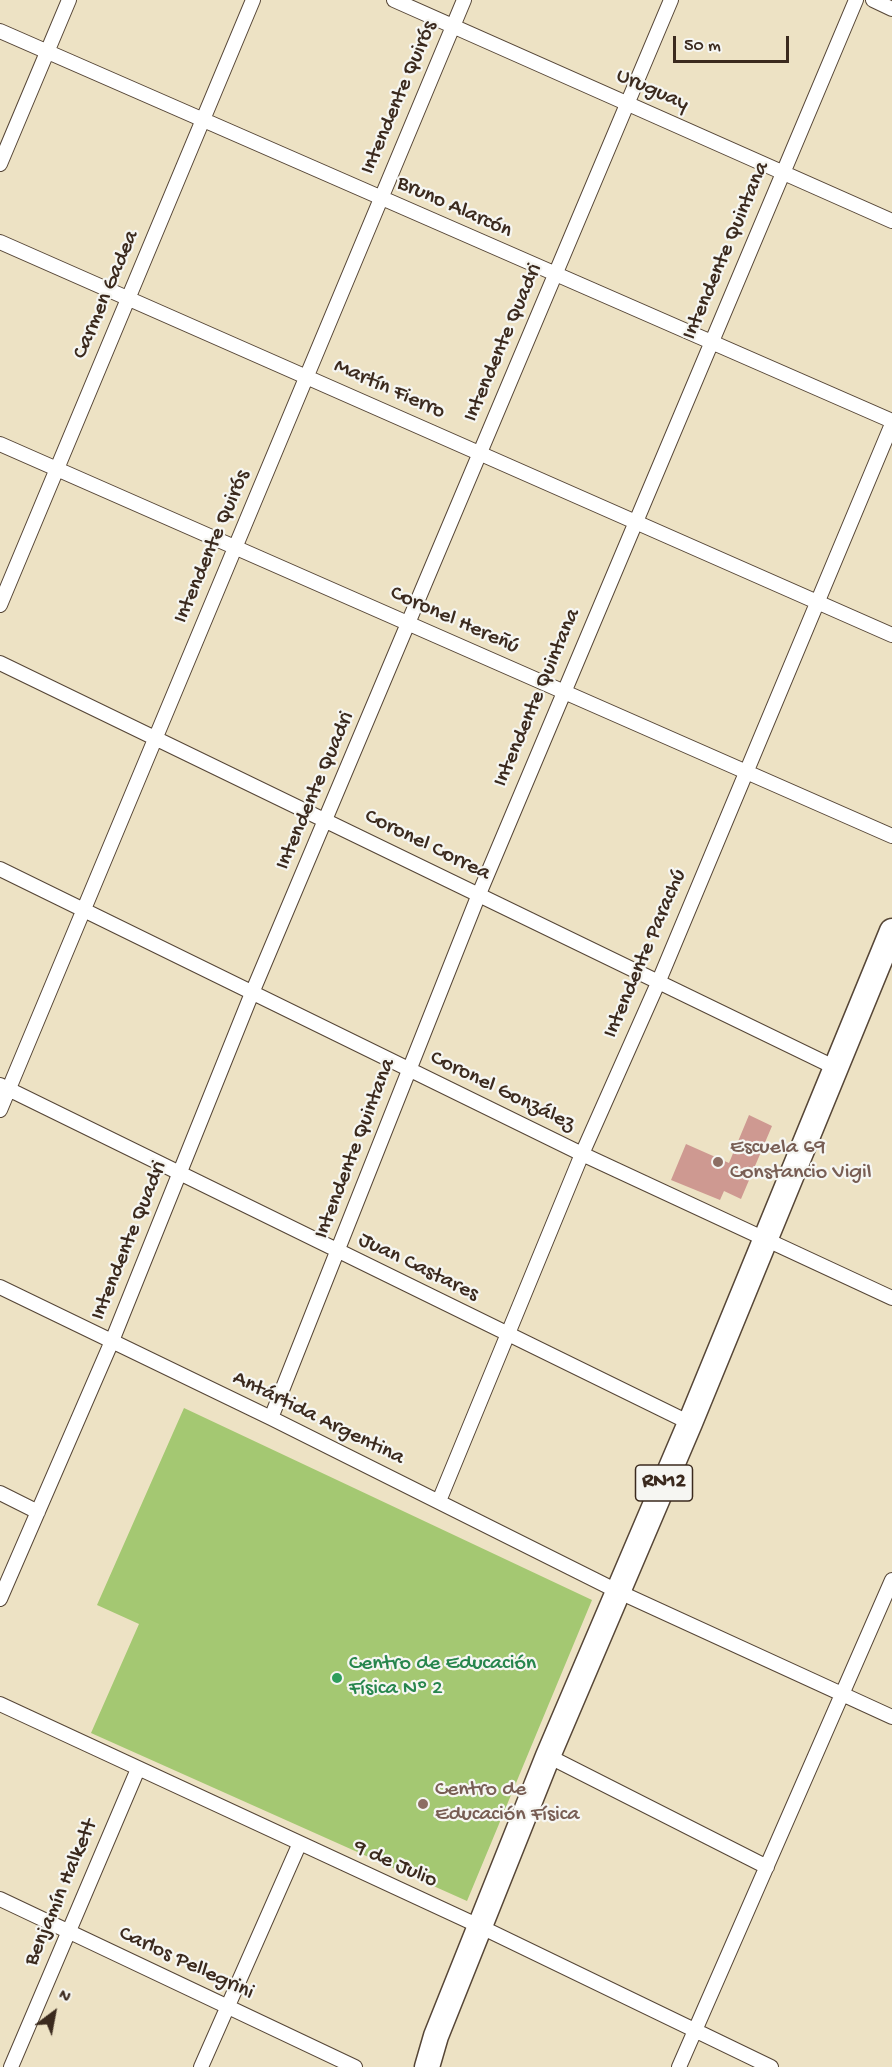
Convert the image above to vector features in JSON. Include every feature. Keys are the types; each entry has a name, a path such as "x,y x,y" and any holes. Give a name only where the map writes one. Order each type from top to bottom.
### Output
{"highway":[{"name":"RN12","path":"428,2067 436,2036 548,1756 690,1424 892,931"},
{"name":"RN12","path":"419,2067 436,2036"}],"street":[{"path":"0,164 69,0"},
{"name":"Carmen Gadea","path":"0,605 253,0"},
{"name":"Uruguay","path":"394,0 892,221"},
{"name":"Intendente Quirós","path":"0,1110 4,1087 83,910 464,0"},
{"name":"Intendente Quadri","path":"0,1599 111,1341 252,993 327,821 670,0"},
{"name":"Intendente Quintana","path":"271,1418 479,894 856,0"},
{"path":"873,0 892,9"},
{"name":"Bruno Alarcón","path":"0,32 892,423"},
{"name":"Martín Fierro","path":"0,242 892,635"},
{"name":"Intendente Parachú","path":"439,1501 582,1154 658,983 892,423"},
{"name":"Coronel Hereñú","path":"0,444 892,837"},
{"name":"Coronel Correa","path":"0,663 836,1068"},
{"name":"Coronel González","path":"0,869 582,1154 892,1298"},
{"name":"Juan Castares","path":"4,1087 690,1424"},
{"name":"Antártida Argentina","path":"0,1287 271,1418 617,1591 892,1717"},
{"path":"0,1493 38,1512"},
{"path":"679,2067 892,1580"},
{"name":"9 de Julio","path":"0,1704 299,1845 479,1926 771,2067"},
{"path":"548,1756 766,1867"},
{"name":"Benjamín Halkett","path":"11,2067 138,1769"},
{"path":"201,2067 299,1845"},
{"name":"Carlos Pellegrini","path":"0,1899 355,2067"}],"green space":[{"name":"Centro de Educación Física Nº 2","path":"184,1408 592,1600 467,1901 91,1733 139,1624 97,1605"}],"building":[{"path":"749,1115 772,1126 741,1199 724,1191 720,1200 671,1180 686,1144 729,1163"}],"place":[{"name":"Escuela 69 Constancio Vigil","path":"718,1162"},
{"name":"Centro de Educación Física Nº 2","path":"337,1678"},
{"name":"Centro de Educación Física","path":"423,1804"}]}
